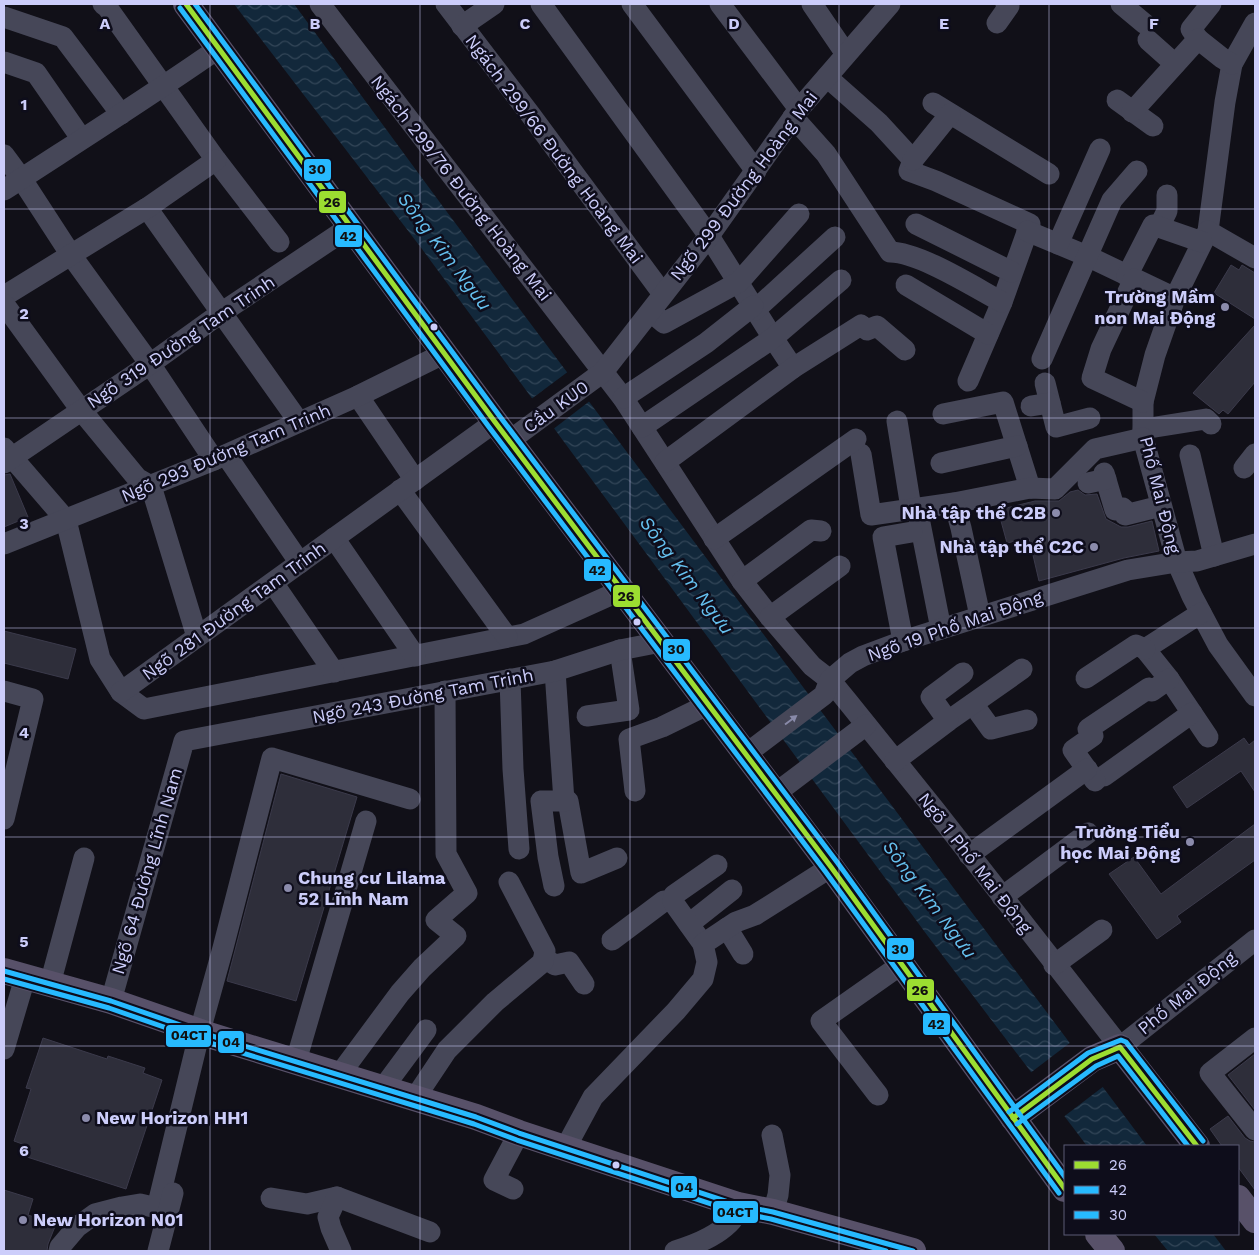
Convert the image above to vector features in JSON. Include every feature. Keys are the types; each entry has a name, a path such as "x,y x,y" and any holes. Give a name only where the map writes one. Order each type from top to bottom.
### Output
{"main road":[{"path":"186,4 445,353 512,430 622,590 661,642 709,704 755,747 784,788 831,867 902,964 1022,1112 1064,1187"},
{"path":"26,978 111,1001 206,1033 476,1117 738,1205 773,1212 858,1244 913,1251"},
{"path":"1022,1112 1092,1059 1120,1047 1197,1145"},
{"path":"1239,1199 1255,1219"},
{"path":"1099,1235 1112,1251"}],"street":[{"path":"104,4 216,160 278,242"},
{"name":"Ngách 299/76 Đường Hoàng Mai","path":"320,4 623,398 714,539"},
{"name":"Ngách 299/66 Đường Hoàng Mai","path":"446,4 663,294"},
{"path":"462,26 494,4"},
{"path":"541,4 710,236 793,368"},
{"path":"632,4 756,171"},
{"path":"720,4 826,154 890,252 900,252 928,262 1002,302"},
{"path":"812,4 846,54"},
{"name":"Ngõ 299 Đường Hoàng Mai","path":"603,372 710,236 796,113 890,4"},
{"path":"997,23 1009,6 1006,4"},
{"path":"1121,4 1175,64"},
{"path":"1211,4 1191,29 1198,39 1232,64"},
{"path":"4,16 63,37 121,114"},
{"name":"Phố Mai Động","path":"1255,23 1232,64 1205,237 1174,298 1155,355 1143,402 1143,433 1177,562 1218,645 1255,696"},
{"path":"1154,126 1125,106 1175,64 1198,39"},
{"path":"4,190 219,48"},
{"path":"4,62 36,73 81,138"},
{"path":"826,77 879,123 913,160"},
{"path":"1049,174 941,109 909,170 945,185 1029,227 1058,244 1174,298"},
{"path":"1058,244 1100,149"},
{"path":"4,155 21,178 70,255 300,563"},
{"path":"4,296 147,208 216,160"},
{"path":"1042,359 1112,200 1137,170"},
{"path":"1088,175 1118,192"},
{"path":"1159,227 1167,212 1167,195"},
{"path":"147,208 299,422"},
{"path":"651,312 664,323 739,282 799,214"},
{"path":"916,224 1012,272"},
{"path":"1143,402 1092,378 1101,349 1154,225 1205,237 1255,258"},
{"name":"Ngõ 319 Đường Tam Trinh","path":"6,456 81,410 150,364 221,313 351,226"},
{"path":"968,381 1002,302 1029,227"},
{"path":"623,398 706,343 754,308 835,237"},
{"path":"642,427 773,338 842,280"},
{"path":"906,285 988,334"},
{"path":"4,304 81,410 137,478 151,486 197,638"},
{"path":"665,462 793,368 861,325 867,330 876,326 905,350"},
{"name":"Ngõ 293 Đường Tam Trinh","path":"4,544 220,457 358,396 445,353"},
{"name":"Cầu KU0","path":"512,430 585,386 603,372"},
{"path":"358,396 407,485 507,637"},
{"path":"1042,397 1056,427 1089,414 1098,448"},
{"path":"944,414 1003,402 1030,488"},
{"path":"903,641 883,537 914,519 954,503 1030,488 1055,489 1095,449 1143,433 1206,419 1211,424"},
{"path":"897,422 914,519 941,629"},
{"name":"Ngõ 281 Đường Tam Trinh","path":"121,692 407,485 512,430"},
{"path":"755,747 824,695 830,680 812,666 770,617 742,581 714,539 859,446 871,515 914,519"},
{"path":"941,463 1017,446"},
{"path":"1190,455 1214,556"},
{"path":"6,456 66,520 100,659 121,692 144,709 524,634 622,590"},
{"path":"1099,479 1115,510 1123,508 1125,515 1161,506"},
{"path":"954,503 980,616"},
{"path":"742,581 811,530 821,532"},
{"path":"334,538 415,656"},
{"name":"Ngõ 19 Phố Mai Động","path":"830,680 857,660 903,641 980,616 1128,570 1177,562 1196,561 1255,544"},
{"path":"770,617 840,566"},
{"path":"272,583 334,672"},
{"path":"1145,649 1201,613"},
{"name":"Ngõ 243 Đường Tam Trinh","path":"184,741 555,671 620,650 661,642"},
{"path":"1086,678 1136,645 1145,649 1169,679 1208,737"},
{"path":"587,716 629,710 620,650"},
{"path":"895,761 1022,669"},
{"path":"555,671 564,801"},
{"path":"948,721 931,697 963,673"},
{"path":"510,679 513,769 519,849"},
{"path":"1095,775 1073,750 1093,736 1088,730 1149,688 1152,691 1169,679"},
{"name":"Ngõ 1 Phố Mai Động","path":"830,680 1120,1047"},
{"path":"4,691 33,699 4,819"},
{"path":"340,1074 400,993 422,968 456,936 436,920 467,893 446,854 445,691"},
{"path":"635,791 629,739 662,727 709,704"},
{"path":"973,704 991,729 1028,720"},
{"path":"970,855 1192,713"},
{"path":"784,788 866,725"},
{"name":"Ngõ 64 Đường Lĩnh Nam","path":"111,1001 184,741"},
{"path":"158,1251 223,948 272,758 410,800"},
{"path":"554,886 548,857 541,801 568,801 581,873 616,858"},
{"path":"296,1061 366,821"},
{"path":"1002,897 1088,833"},
{"path":"4,1049 26,978 84,858"},
{"path":"566,1147 593,1097 676,1011 703,979 707,962 704,944 673,902 674,895 717,865"},
{"path":"704,944 736,922 755,915 831,867"},
{"path":"415,1098 447,1050 495,1002 543,962 545,951 509,882"},
{"path":"689,924 732,890"},
{"path":"612,940 664,901 673,902"},
{"path":"727,928 743,954"},
{"path":"1054,965 1102,930"},
{"name":"Phố Mai Động","path":"1120,1047 1255,940"},
{"path":"544,958 555,965 569,962 586,982"},
{"path":"878,1095 821,1021 902,964"},
{"path":"383,1088 426,1030"},
{"path":"59,1251 60,1247 77,1227 95,1214 122,1206 140,1204 157,1208 206,1033"},
{"path":"1255,1038 1210,1072 1255,1130"},
{"path":"513,1189 494,1180 519,1132"},
{"path":"772,1135 780,1175 778,1195 773,1212"},
{"path":"271,1198 307,1204 336,1197 430,1232"},
{"path":"336,1197 328,1217 330,1228 341,1251"},
{"path":"675,1251 692,1246 720,1231 732,1219 738,1205"}],"water":[{"name":"Sông Kim Ngưu","path":"234,4 294,4 444,208 1146,1145 1086,1145 927,935 422,249"},
{"path":"1155,1235 1214,1235 1226,1251 1168,1251"}],"pier":[{"path":"569,371 591,400 552,430 530,400"},
{"path":"1071,1042 1104,1086 1062,1118 1029,1074"}],"building":[{"path":"1231,265 1239,270 1242,265 1255,273 1255,319 1214,293"},
{"path":"1255,325 1255,382 1228,414 1223,410 1219,414 1193,393"},
{"path":"10,474 28,517 4,527 4,475"},
{"path":"1078,490 1085,495 1097,494 1106,519 1121,527 1152,521 1159,551 1124,558 1039,581 1029,538 1007,543 998,510 1035,501 1059,501 1070,492"},
{"path":"4,631 76,649 68,679 4,663"},
{"path":"1244,738 1249,745 1255,740 1255,792 1241,771 1187,808 1173,787"},
{"name":"Chung cư Lilama 52 Lĩnh Nam","path":"281,774 357,797 296,1001 227,981"},
{"path":"1255,824 1255,860 1177,916 1181,922 1157,939 1109,874 1134,857 1161,894"},
{"name":"New Horizon HH1","path":"43,1038 107,1059 108,1056 145,1068 143,1073 162,1080 126,1189 24,1156 28,1146 14,1141 31,1089 26,1088"},
{"path":"1255,1054 1255,1110 1228,1075"},
{"path":"1228,1116 1245,1138 1255,1142 1255,1190 1239,1168 1239,1145 1221,1145 1210,1129"},
{"name":"New Horizon N01","path":"4,1190 33,1199 28,1215 56,1224 47,1251 4,1251"}],"transit line":[{"name":"26","path":"186,4 495,422 831,867 1064,1188"},
{"name":"30","path":"195,4 501,418 837,862 1064,1176"},
{"name":"42","path":"180,8 489,427 825,871 1059,1193"},
{"name":"04","path":"4,971 111,1001 212,1036 476,1117 738,1205 773,1212 913,1251"},
{"name":"04CT","path":"4,979 109,1008 210,1043 474,1124 736,1212 771,1219 886,1251"},
{"name":"30","path":"1009,1112 1088,1053 1121,1040 1126,1042 1203,1141"},
{"name":"26","path":"1013,1118 1092,1059 1120,1047 1196,1145"},
{"name":"42","path":"1017,1124 1096,1066 1118,1056 1187,1145"}],"place":[{"name":"Trường Mầm non Mai Động","path":"1225,307"},
{"name":"Nhà tập thể C2B","path":"1056,513"},
{"name":"Nhà tập thể C2C","path":"1094,547"},
{"name":"Trường Tiểu học Mai Động","path":"1190,842"},
{"name":"Chung cư Lilama 52 Lĩnh Nam","path":"288,888"},
{"name":"New Horizon HH1","path":"86,1118"},
{"name":"New Horizon N01","path":"23,1220"}]}
